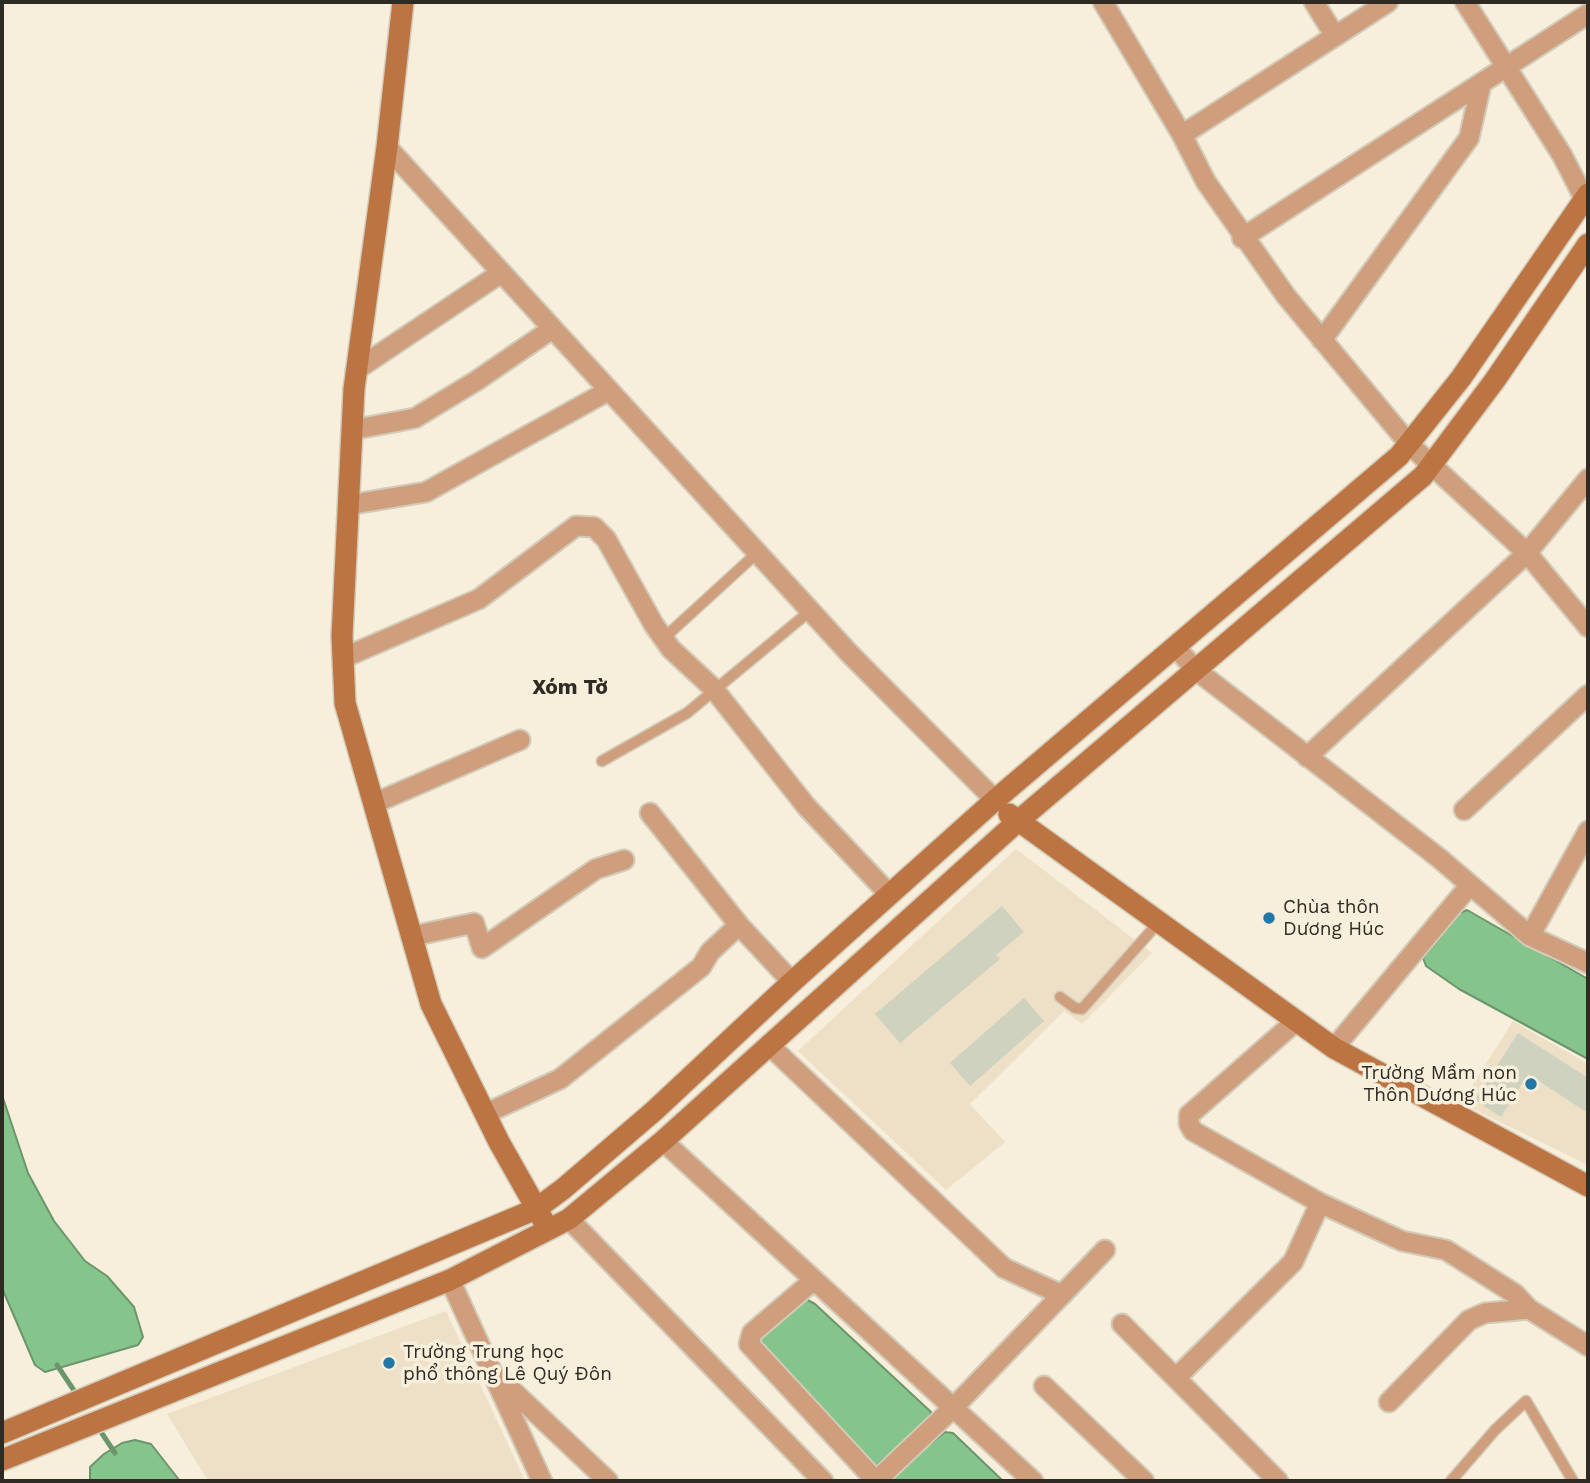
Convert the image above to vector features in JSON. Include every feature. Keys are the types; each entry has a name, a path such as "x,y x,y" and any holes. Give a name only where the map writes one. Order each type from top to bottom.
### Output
{"main road":[{"path":"403,2 387,148 356,370 348,505 343,658 345,703 431,1003 485,1114 549,1232"},
{"path":"2,1433 536,1209 599,1160 995,800 1177,649 1409,445 1461,378 1587,198"},
{"path":"2,1460 275,1348 450,1280 549,1232 569,1219 663,1141 1017,822 1430,467 1495,380 1588,244"},
{"path":"995,800 1017,822 1334,1048 1588,1186"},
{"path":"265,1322 275,1348"}],"street":[{"path":"1103,2 1182,135 1206,182 1242,238 1409,445 1527,554 1588,627"},
{"path":"1314,2 1335,36"},
{"path":"1182,135 1388,2"},
{"path":"1465,2 1587,198"},
{"path":"1242,238 1588,14"},
{"path":"1322,340 1469,138 1481,85"},
{"path":"387,148 810,611 995,800"},
{"path":"356,370 501,273"},
{"path":"352,430 415,418 454,396 551,328"},
{"path":"348,505 426,492 608,391"},
{"path":"1307,757 1527,554 1588,479"},
{"path":"1567,507 1588,498"},
{"path":"343,658 479,599 576,526 594,527 606,539 664,638 713,688 806,806 889,894"},
{"path":"1177,649 1196,670 1470,885 1530,936 1588,963"},
{"path":"1464,810 1588,696"},
{"path":"375,803 520,740"},
{"path":"650,813 739,925 792,982"},
{"path":"1530,936 1588,831"},
{"path":"413,936 474,923 482,948 596,869 624,860"},
{"path":"1334,1048 1470,885"},
{"path":"485,1114 560,1079 701,967 710,952 739,925"},
{"path":"1295,1022 1189,1115 1189,1124 1194,1131 1320,1203 1402,1241 1446,1250 1515,1294 1529,1309 1588,1346"},
{"path":"769,1045 1003,1268 1062,1295"},
{"path":"663,1141 1033,1481"},
{"path":"1176,1378 1293,1262 1320,1203"},
{"path":"569,1219 823,1481"},
{"path":"814,1280 752,1333 749,1344 876,1481 953,1408 1105,1250"},
{"path":"450,1280 542,1481"},
{"path":"1390,1402 1469,1320 1485,1313 1529,1309"},
{"path":"1122,1324 1278,1481"},
{"path":"493,1373 608,1481"},
{"path":"1044,1386 1144,1481"}],"lane":[{"path":"664,638 757,553"},
{"path":"602,761 687,713 713,688 810,611"},
{"path":"1060,997 1075,1008 1082,1009 1158,923"},
{"path":"1451,1481 1495,1430 1526,1401 1573,1481"}],"shaded area":[{"path":"1016,849 1152,953 1082,1024 1064,1011 970,1104 1005,1142 946,1190 798,1051"},
{"path":"1467,910 1588,979 1588,1059 1459,989 1426,966 1423,958 1460,913"},
{"name":"Trường Mầm non Thôn Dương Húc","path":"1513,1021 1588,1064 1588,1165 1461,1103"},
{"path":"2,1095 28,1173 54,1221 85,1261 107,1276 134,1307 143,1337 138,1345 45,1372 35,1365 2,1288"},
{"path":"804,1298 815,1304 931,1412 928,1422 877,1465 874,1466 757,1340"},
{"name":"Trường Trung học phổ thông Lê Quý Đôn","path":"446,1311 525,1481 208,1481 167,1414"},
{"path":"945,1432 953,1433 1003,1481 890,1481 892,1475"},
{"path":"135,1440 151,1444 180,1481 90,1481 90,1467 104,1454 122,1443"}],"building":[{"path":"1002,906 1024,932 996,955 1000,959 900,1043 875,1014"},
{"path":"1024,998 1044,1021 970,1086 950,1063"},
{"path":"1518,1033 1588,1078 1588,1113 1528,1074 1501,1117 1475,1100"}],"waterway":[{"path":"57,1365 75,1392"},
{"path":"97,1426 115,1453"}],"place":[{"name":"Chùa thôn Dương Húc","path":"1269,918"},
{"name":"Trường Mầm non Thôn Dương Húc","path":"1531,1084"},
{"name":"Trường Trung học phổ thông Lê Quý Đôn","path":"389,1363"}],"district":[{"name":"Xóm Tờ","path":"570,688"}]}
